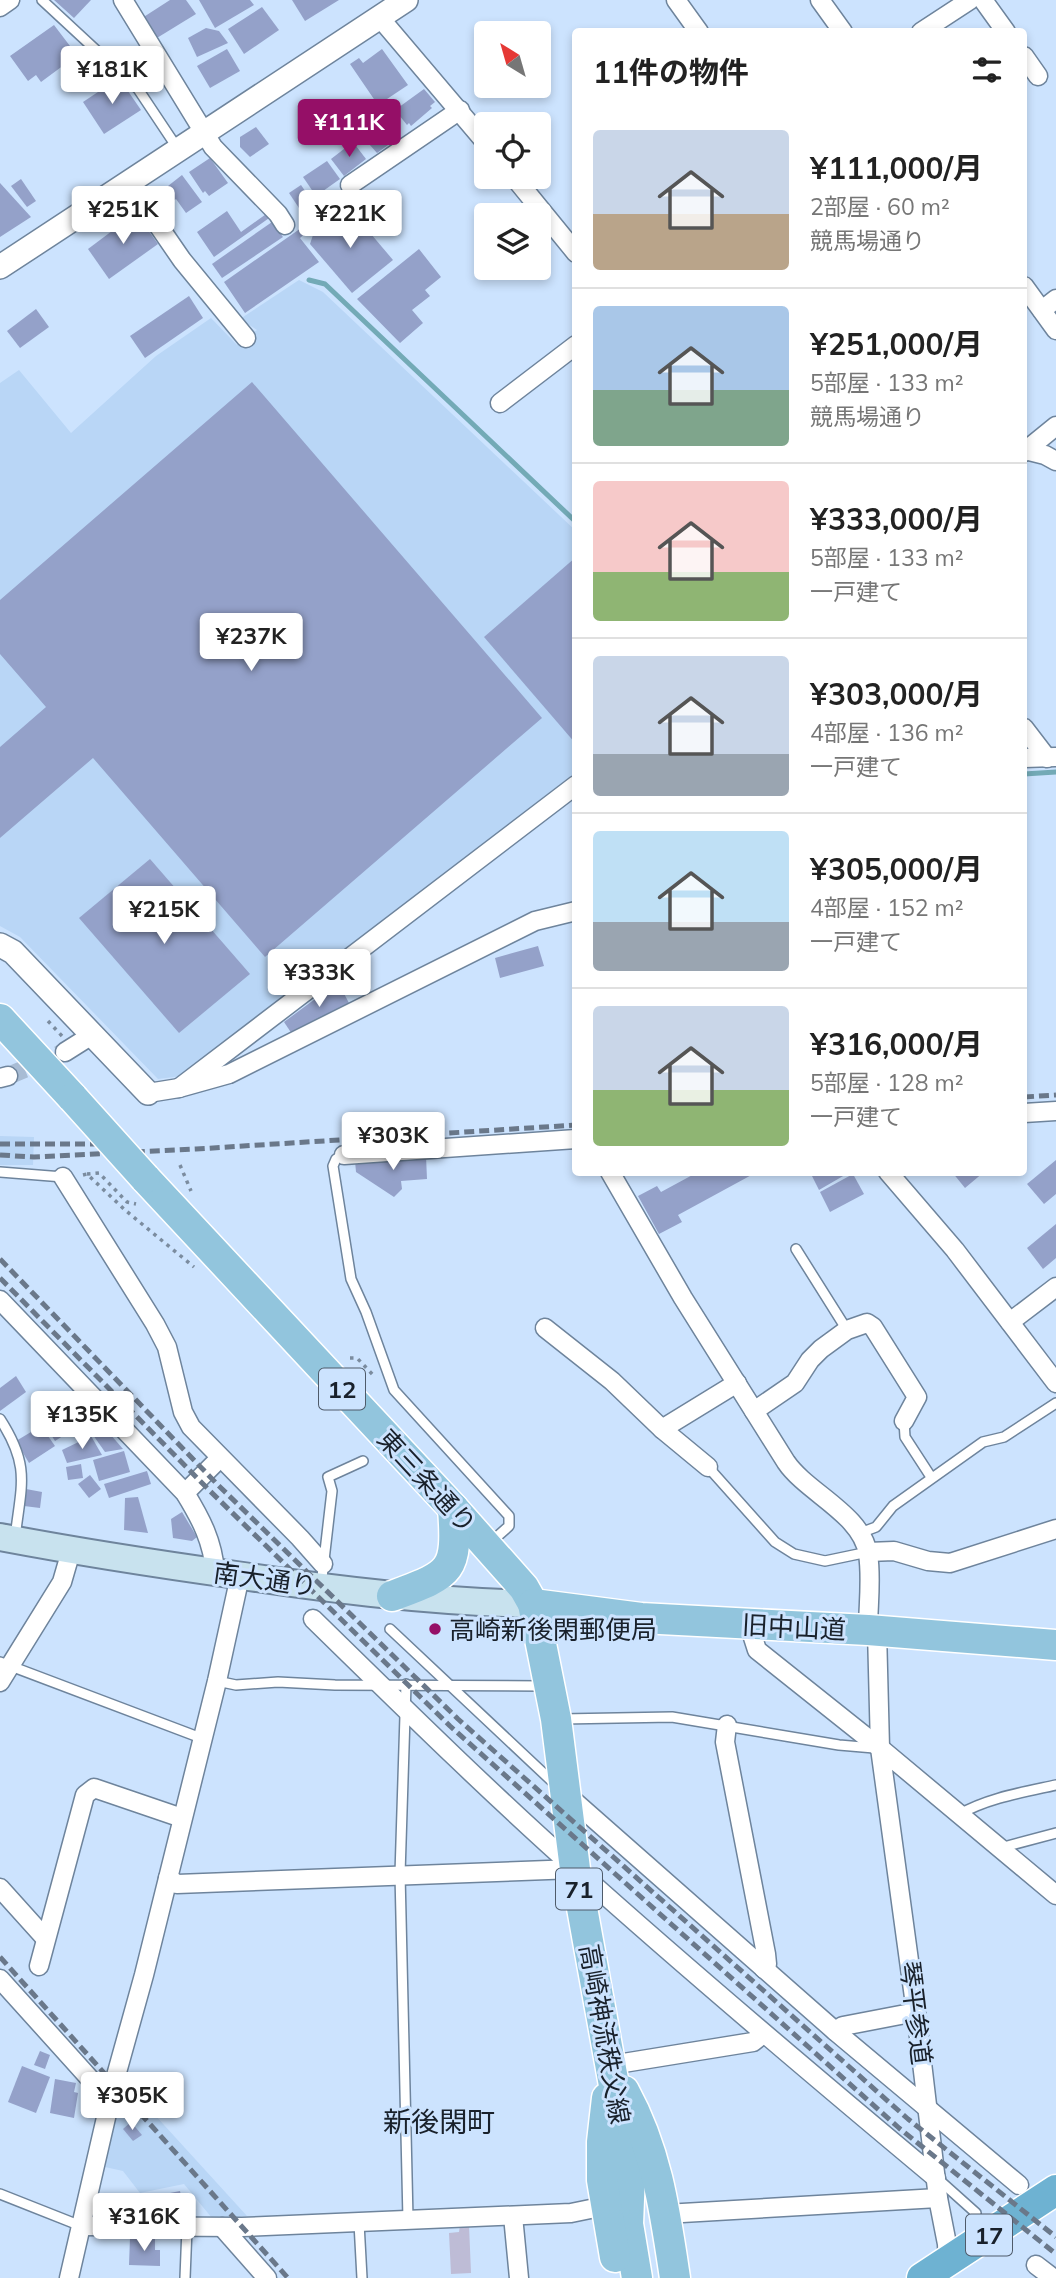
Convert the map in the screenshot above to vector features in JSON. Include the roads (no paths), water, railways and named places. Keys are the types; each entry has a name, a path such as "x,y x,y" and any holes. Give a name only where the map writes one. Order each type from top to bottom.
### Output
{"highway":[{"name":"17","path":"951,2273 1056,2190"},
{"name":"17","path":"922,2278 951,2273 1056,2214"}],"main road":[{"name":"東三条通り","path":"0,1019 73,1098 143,1191 453,1508 524,1588 533,1604"},
{"path":"392,1596 430,1582 447,1568 456,1545 453,1508"},
{"name":"南大通り","path":"7,1538 228,1574 322,1576 392,1596 533,1604"},
{"name":"旧中山道","path":"533,1604 641,1618 872,1631 1056,1646"},
{"name":"高崎神流秩父線","path":"533,1604 556,1719 575,1869 629,2174 628,2224 636,2278"},
{"name":"71","path":"611,2065 601,2142 605,2206 619,2278"},
{"name":"71","path":"611,2065 640,2120 658,2175 675,2278"},
{"name":"高崎神流秩父線","path":"629,2174 648,2219 658,2278"}],"street":[{"path":"0,7 10,0"},
{"path":"123,0 213,147 278,214 285,225"},
{"path":"0,267 406,0"},
{"path":"676,0 696,28"},
{"path":"820,0 840,28"},
{"path":"927,28 970,0"},
{"path":"983,0 1003,28"},
{"path":"380,18 474,128"},
{"path":"1027,60 1038,76"},
{"path":"350,185 460,110"},
{"path":"129,183 182,260 246,338"},
{"path":"524,189 572,248"},
{"path":"1027,288 1049,305 1056,330"},
{"path":"500,403 572,348"},
{"path":"1027,449 1056,426"},
{"path":"1027,452 1045,455 1056,461"},
{"path":"1027,731 1052,757"},
{"path":"1027,758 1052,757"},
{"path":"179,1088 572,788"},
{"path":"0,945 13,952 148,1093 179,1088 229,1074 536,921 572,912"},
{"path":"65,1052 92,1035"},
{"path":"1027,1113 1056,1111"},
{"path":"344,1155 572,1139"},
{"path":"612,1176 683,1298 793,1472 846,1517 860,1533 868,1552 894,1551 928,1562 950,1563 1056,1529"},
{"path":"891,1176 955,1250 1056,1383"},
{"path":"63,1177 156,1324 167,1347 183,1412 191,1427 300,1538 322,1576"},
{"path":"1010,1322 1056,1287"},
{"path":"1,1302 185,1493 228,1574 217,1681 111,2095 69,2278"},
{"path":"754,1411 795,1383 810,1360 847,1330 867,1323 873,1327 914,1389 917,1397 904,1421"},
{"path":"545,1328 612,1381 662,1429 708,1466"},
{"path":"662,1429 737,1383"},
{"path":"185,1493 220,1458"},
{"path":"3,1670 62,1582 71,1550"},
{"name":"琴平参道","path":"868,1552 880,1748 938,2199 951,2273"},
{"path":"313,1619 575,1869 763,2034 936,2178"},
{"path":"749,1625 757,1650 880,1748 1056,1895"},
{"path":"727,1725 725,1742 766,1954 764,1969"},
{"path":"39,1966 85,1795 94,1788 182,1818"},
{"path":"567,1795 835,2031 1019,2185"},
{"path":"168,1878 177,1884 575,1869"},
{"path":"0,1888 45,1938"},
{"path":"2,1986 91,2080 111,2095"},
{"path":"835,2031 843,2025 916,2012"},
{"path":"611,2065 753,2042 763,2034"},
{"path":"666,2214 938,2199"},
{"path":"81,2226 187,2228 359,2222 571,2213 605,2206"},
{"path":"513,2216 519,2278"},
{"path":"222,2227 262,2276"},
{"path":"1036,2265 1053,2278"}],"lane":[{"path":"41,0 138,89 179,150"},
{"path":"344,1155 336,1159 333,1166 351,1279 394,1390 509,1516 509,1526 487,1545"},
{"path":"0,1172 63,1177"},
{"path":"796,1249 847,1330"},
{"path":"860,1533 876,1527 893,1506 931,1477 984,1442 1004,1437 1056,1403"},
{"path":"0,1419 12,1439 23,1469 7,1538"},
{"path":"904,1421 905,1437 931,1477"},
{"path":"322,1576 332,1491 328,1477 363,1461"},
{"path":"708,1466 775,1542 794,1554 825,1560 868,1552"},
{"path":"390,1629 567,1795"},
{"path":"3,1670 201,1738"},
{"path":"217,1681 236,1685 278,1682 335,1685 550,1686"},
{"path":"405,1684 400,1874 408,2219"},
{"path":"556,1719 672,1717 839,1745 880,1748"},
{"path":"958,1815 1018,1793 1056,1785"},
{"path":"1000,1848 1056,1833"},
{"path":"936,2178 976,2213"},
{"path":"0,2194 81,2226"},
{"path":"359,2222 362,2278"},
{"path":"185,2278 187,2228"}],"waterway":[{"path":"309,280 325,284 572,518"},
{"path":"1027,774 1056,772"}],"tunnel":[{"path":"8,1076 65,1052"}],"railway":[{"path":"1027,1097 1056,1095"},
{"path":"0,1155 34,1157 196,1149 572,1125"},
{"path":"0,1144 98,1144"},
{"path":"0,1259 217,1484 458,1719 908,2119 1056,2237"},
{"path":"0,1278 209,1490 450,1726 899,2128 1056,2254"},
{"path":"0,1957 288,2278"}],"place":[{"name":"高崎新後閑郵便局","path":"435,1629"}],"district":[{"name":"新後閑町","path":"439,2121"}]}
